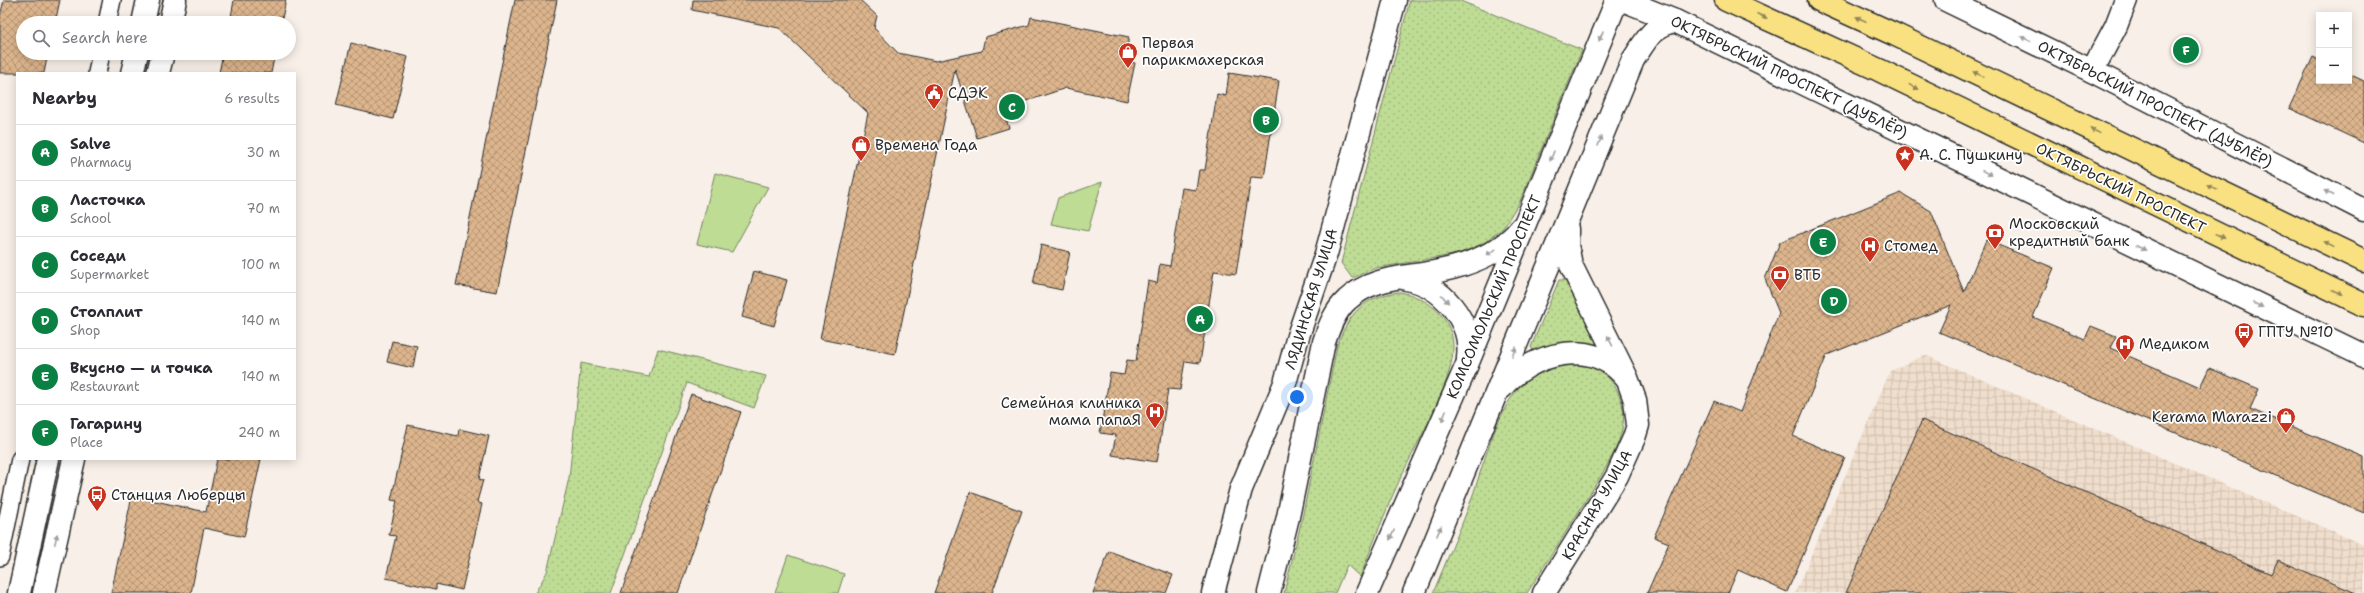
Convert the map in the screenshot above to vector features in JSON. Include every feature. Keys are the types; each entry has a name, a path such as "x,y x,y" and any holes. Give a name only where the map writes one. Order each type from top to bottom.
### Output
{"main road":[{"path":"145,16 148,0"},
{"path":"172,16 175,0"},
{"name":"ЛЯДИНСКАЯ УЛИЦА","path":"1213,593 1241,489 1285,384 1298,336 1326,254 1395,0"},
{"name":"КОМСОМОЛЬСКИЙ ПРОСПЕКТ","path":"1370,585 1466,367 1617,0"},
{"name":"ОКТЯБРЬСКИЙ ПРОСПЕКТ (ДУБЛЁР)","path":"1623,0 1675,21 2364,356"},
{"name":"ОКТЯБРЬСКИЙ ПРОСПЕКТ","path":"1726,0 1879,70 2364,305"},
{"path":"1818,0 1896,35 2364,261"},
{"name":"ОКТЯБРЬСКИЙ ПРОСПЕКТ (ДУБЛЁР)","path":"1946,0 2092,71 2364,210"},
{"path":"2092,71 2116,26 2126,0"},
{"path":"1414,593 1633,60 1654,30 1663,23 1675,21"},
{"path":"132,72 135,60"},
{"path":"158,72 161,60"},
{"name":"ЛЯДИНСКАЯ УЛИЦА","path":"1269,593 1288,516 1324,342 1330,324 1347,300 1360,290 1373,283 1445,270 1476,260 1513,238 1528,216"},
{"path":"1570,216 1566,236 1571,265 1615,351 1632,390"},
{"path":"1398,278 1424,283 1436,289 1446,299 1462,323 1466,334 1469,350 1466,367"},
{"path":"1494,401 1508,381 1528,366 1542,359 1571,352 1585,354 1607,362 1621,372 1632,390"},
{"name":"КРАСНАЯ УЛИЦА","path":"1544,593 1613,482 1627,455 1638,425 1638,412 1632,390"},
{"path":"19,593 48,460"},
{"path":"44,593 74,460"}],"street":[{"path":"109,16 112,0"},
{"path":"97,72 100,60"},
{"path":"0,557 20,460"}],"shaded area":[{"path":"1925,355 2364,545 2364,593 1795,593 1890,371"}],"green space":[{"path":"1410,0 1458,0 1582,50 1520,201 1503,228 1484,243 1459,254 1376,268 1352,278 1341,263"},
{"path":"715,173 768,187 732,252 697,244"},
{"path":"1102,182 1088,231 1051,224 1058,198"},
{"path":"1559,280 1565,280 1598,341 1594,346 1571,343 1534,352 1531,347"},
{"path":"1399,292 1420,298 1429,304 1444,319 1449,328 1453,350 1451,365 1440,398 1395,491 1360,577 1347,565 1335,593 1284,593 1302,519 1337,346 1347,324 1359,308 1386,294"},
{"path":"658,349 766,376 754,408 687,383 611,593 535,593 547,572 569,478 581,363 649,377"},
{"path":"1571,363 1592,366 1606,375 1617,390 1623,407 1624,416 1621,433 1615,451 1601,476 1527,593 1433,593 1469,506 1497,425 1513,395 1527,379 1538,372"},
{"path":"788,555 844,574 838,593 775,593"}],"building":[{"path":"4,0 60,0 57,16 16,16 16,60 47,60 44,72 0,73 0,16"},
{"path":"234,0 286,0 283,16 231,16"},
{"path":"515,0 557,0 497,292 456,285"},
{"path":"693,0 860,0 877,16 874,28 898,53 936,61 982,51 985,37 1029,25 1031,17 1129,37 1124,61 1135,63 1127,101 1066,88 1021,103 1023,110 1005,116 1009,128 977,138 955,69 895,354 820,339 868,113 779,28 692,10"},
{"path":"351,43 408,57 393,119 336,105"},
{"path":"2313,57 2316,58 2316,84 2352,84 2352,75 2364,81 2364,143 2289,108"},
{"path":"222,60 274,60 271,72 219,72"},
{"path":"1229,73 1279,81 1264,178 1251,177 1236,274 1214,271 1200,363 1185,361 1180,390 1168,389 1157,462 1112,455 1116,435 1100,433 1110,373 1124,375 1127,360 1136,361 1148,281 1157,283 1160,264 1170,266 1182,188 1196,190 1199,170 1205,170 1217,94 1226,96"},
{"path":"1901,193 1931,211 1964,292 1986,240 2054,268 2033,317 2085,339 2091,326 2116,336 2110,348 2200,387 2209,368 2259,389 2250,409 2364,457 2364,513 1939,332 1951,305 1827,355 1793,436 1845,458 1787,592 1738,570 1728,593 1647,593 1669,543 1654,537 1714,401 1740,412 1779,313 1765,279 1780,242"},
{"path":"1041,245 1070,252 1062,290 1033,284"},
{"path":"754,271 787,280 774,326 742,317"},
{"path":"392,341 417,346 413,368 387,362"},
{"path":"691,394 741,412 678,593 621,593"},
{"path":"1922,420 2271,574 2278,560 2356,593 1846,593"},
{"path":"408,425 458,436 459,429 489,436 479,479 483,480 477,502 482,504 462,590 436,584 436,589 386,578 396,536 389,535 397,501 391,500"},
{"path":"217,460 261,460 244,537 204,528 191,593 111,593 132,496 206,512"},
{"path":"970,492 1022,511 992,593 934,593"},
{"path":"1109,551 1173,575 1166,593 1093,593"}],"place":[{"name":"Гагарину","path":"2186,50"},
{"name":"Первая парикмахерская","path":"1128,69"},
{"name":"Соседи","path":"1012,107"},
{"name":"СДЭК","path":"934,110"},
{"name":"Ласточка","path":"1266,120"},
{"name":"Времена Года","path":"861,162"},
{"name":"А. С. Пушкину","path":"1905,172"},
{"name":"Вкусно — и точка","path":"1823,242"},
{"name":"Московский кредитный банк","path":"1995,250"},
{"name":"Стомед","path":"1870,263"},
{"name":"ВТБ","path":"1780,292"},
{"name":"Столплит","path":"1834,301"},
{"name":"Salve","path":"1200,319"},
{"name":"ГПТУ №10","path":"2244,349"},
{"name":"Медиком","path":"2125,361"},
{"name":"Семейная клиника мама папаЯ","path":"1155,429"},
{"name":"Kerama Marazzi","path":"2286,434"},
{"name":"Станция Люберцы","path":"97,512"}]}
